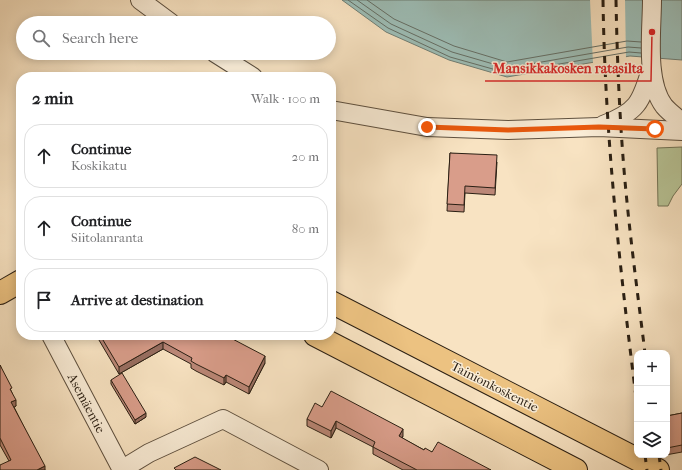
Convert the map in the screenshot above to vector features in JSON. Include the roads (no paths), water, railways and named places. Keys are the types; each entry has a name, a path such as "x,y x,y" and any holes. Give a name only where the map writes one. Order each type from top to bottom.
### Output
{"main road":[{"path":"0,293 16,283"},
{"name":"Tainionkoskentie","path":"336,305 658,470"},
{"path":"325,340 576,470"}],"street":[{"path":"652,0 653,82 664,106 682,122"},
{"path":"144,1 162,16"},
{"path":"226,60 245,72"},
{"path":"599,127 619,119 633,109 640,100 652,65"},
{"path":"336,111 427,127 508,130 599,127 682,131"},
{"name":"Asemäentie","path":"55,340 122,470"},
{"path":"122,470 149,453 223,419 319,470"}],"water":[{"path":"342,0 682,0 682,60 630,56 507,77 449,60 386,32"}],"railway":[{"path":"603,0 604,51 614,203 635,386"},
{"path":"616,0 618,78 625,182 645,350"},
{"path":"645,458 647,470"},
{"path":"659,458 661,470"}],"place":[{"name":"Mansikkakosken ratasilta","path":"652,32"}]}
